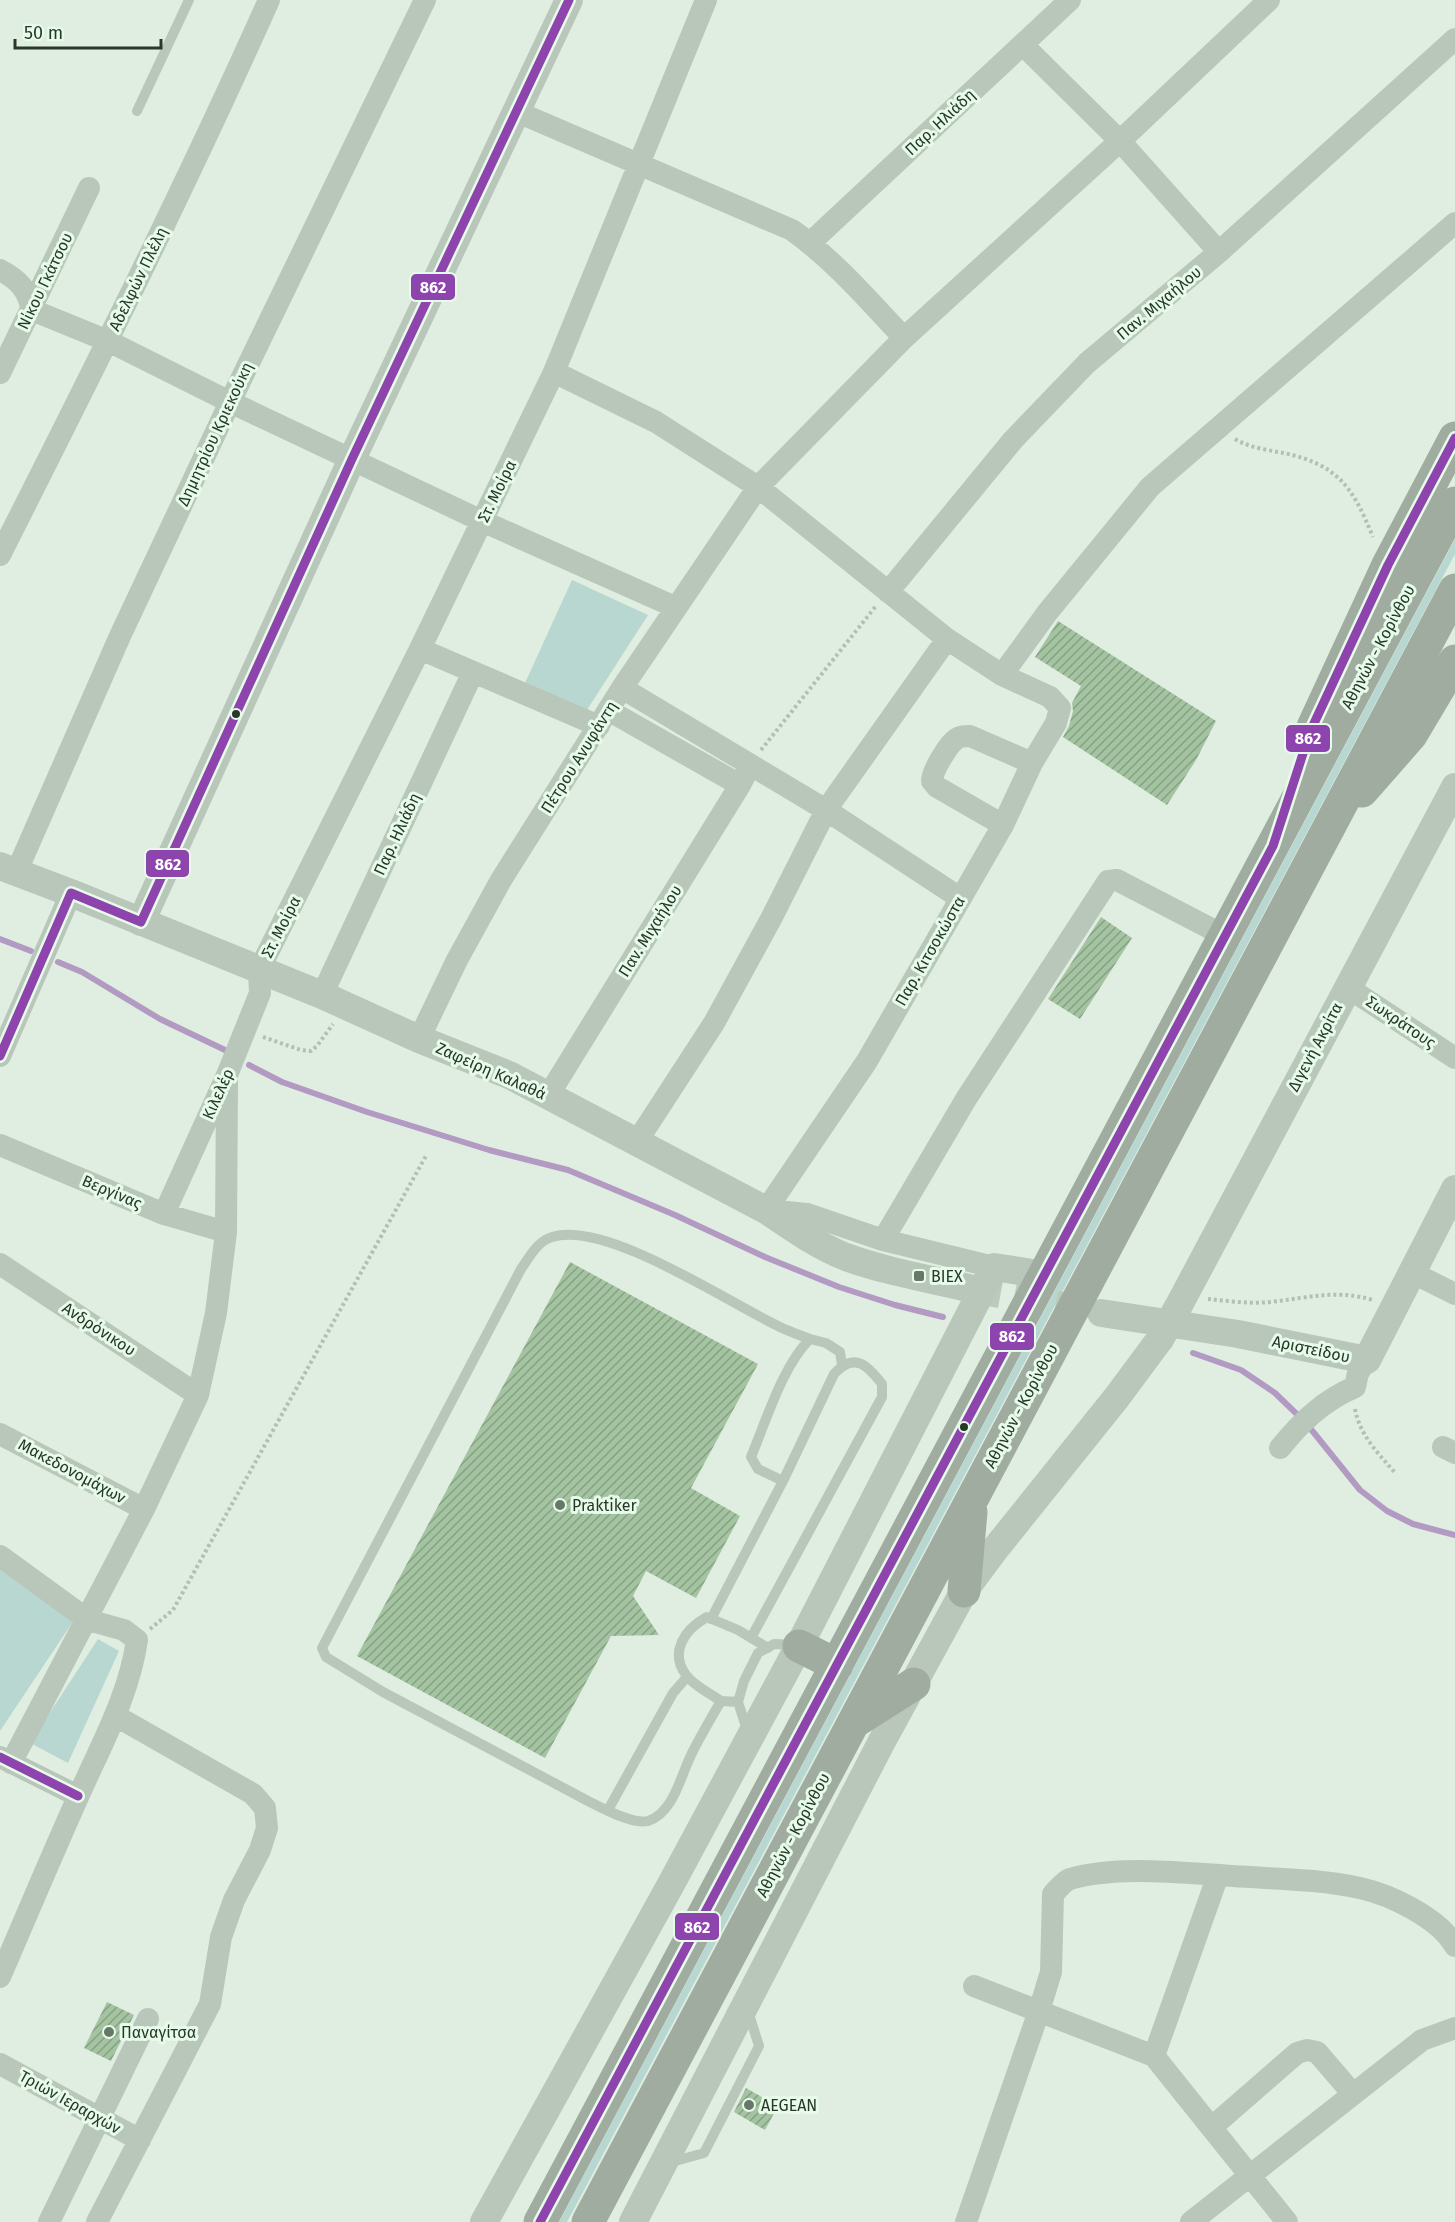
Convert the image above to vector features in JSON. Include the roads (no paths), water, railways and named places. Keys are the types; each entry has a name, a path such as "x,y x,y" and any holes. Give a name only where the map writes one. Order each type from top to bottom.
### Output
{"highway":[{"path":"1273,846 1310,732 1388,565 1455,438"},
{"name":"Αθηνών - Κορίνθου","path":"540,2222 1455,503"},
{"name":"Αθηνών - Κορίνθου","path":"588,2222 1455,590"},
{"path":"1323,837 1411,735 1455,661"},
{"path":"964,1591 973,1497"},
{"path":"784,1647 837,1665"},
{"path":"853,1723 914,1683"}],"street":[{"name":"Αδελφών Πλέλη","path":"0,555 108,342 220,110 269,0"},
{"name":"Δημητρίου Κριεκούκη","path":"8,870 230,402 425,0"},
{"path":"141,922 352,459 569,0"},
{"name":"Στ. Μοίρα","path":"259,970 420,649 554,372 706,0"},
{"name":"Παρ. Ηλιάδη","path":"810,243 1070,0"},
{"name":"Πέτρου Ανυφάντη","path":"419,1039 457,960 501,880 622,688 758,487 904,338 1120,141 1269,0"},
{"name":"Παν. Μιχαήλου","path":"888,592 1013,440 1087,363 1219,252 1454,41"},
{"path":"1023,45 1120,141 1219,252"},
{"path":"515,111 792,230 810,243 904,338"},
{"name":"Νίκου Γκάτσου","path":"0,373 89,188"},
{"path":"554,372 656,422 758,487 946,639 1002,675 1047,613 1150,487 1455,223"},
{"path":"0,270 28,293 32,310 108,342 482,521 675,607"},
{"path":"636,1143 714,1023 772,917 826,810 946,639"},
{"path":"420,649 473,672 604,718 826,810 960,898"},
{"name":"Παρ. Ηλιάδη","path":"333,1000 473,672"},
{"name":"Παρ. Κιτσοκώστα","path":"766,1210 867,1061 1003,825 1032,763 1056,723 1060,708 1050,697 1002,675"},
{"path":"622,688 745,775"},
{"path":"1003,825 937,787 932,781 932,774 955,740 963,736 970,736 1032,763"},
{"name":"Παν. Μιχαήλου","path":"549,1096 745,775"},
{"name":"Διγενή Ακρίτα","path":"633,2222 964,1591 1160,1339 1455,787"},
{"name":"Ζαφείρη Καλαθά","path":"8,870 71,893 333,1000 419,1039 509,1075 766,1210 794,1229 844,1256 881,1268 973,1289"},
{"path":"883,1240 966,1099 1108,881 1117,880 1225,936"},
{"path":"0,1056 71,893"},
{"name":"Κιλελέρ","path":"164,1214 227,1074 260,993 259,970"},
{"name":"Σωκράτους","path":"1347,987 1455,1058"},
{"path":"78,1796 6,1760 88,1620 198,1395 216,1313 226,1232 227,1074"},
{"name":"Βεργίνας","path":"0,1145 164,1214 226,1232"},
{"name":"Αριστείδου","path":"1101,1313 1239,1334 1367,1360 1455,1189"},
{"path":"766,1210 807,1214 883,1240 994,1267 1045,1275"},
{"name":"Ανδρόνικου","path":"0,1264 198,1395"},
{"path":"484,2222 750,1738 784,1647 994,1267"},
{"path":"1413,1273 1455,1294"},
{"path":"1286,1440 1316,1410 1336,1395 1355,1387 1358,1373 1367,1360"},
{"name":"Μακεδονομάχων","path":"0,1434 144,1509"},
{"path":"0,1556 88,1620 124,1630 137,1640 135,1659 116,1716 78,1796 0,1977"},
{"path":"97,2222 210,2004 220,1937 234,1900 260,1850 267,1828 265,1808 253,1794 116,1716"},
{"path":"966,2222 1040,2011 1051,1972 1053,1894 1067,1880 1102,1873 1164,1872 1297,1880 1361,1888 1406,1905 1449,1935 1455,1946"},
{"path":"1154,2056 1218,1875"},
{"path":"974,1986 1154,2056 1287,2222"},
{"path":"49,2222 148,2019"},
{"path":"1191,2222 1422,2040 1455,2028"},
{"path":"1212,2127 1297,2053 1307,2049 1317,2052 1353,2094"},
{"name":"Τριών Ιεραρχών","path":"0,2064 140,2140"}],"lane":[{"path":"137,111 189,0"},
{"path":"721,1701 691,1754 671,1801 659,1816 646,1822 622,1817 384,1692 326,1657 321,1648 521,1269 541,1242 553,1236 583,1234 624,1247 683,1274 781,1327 826,1343 840,1352 842,1365"},
{"path":"783,1481 759,1469 751,1457 789,1365 798,1350 810,1339"},
{"path":"711,1619 783,1481 834,1374 842,1365 853,1362 867,1365 882,1384 882,1397 751,1638"},
{"path":"738,1702 721,1701 687,1677 679,1661 680,1645 694,1624 707,1617 751,1638 784,1647"},
{"path":"750,1738 738,1702 744,1680 758,1653 784,1647"},
{"path":"608,1810 673,1693 687,1677"}],"waterway":[{"path":"0,939 31,951"},
{"path":"58,962 82,972 160,1019 225,1050"},
{"path":"249,1065 282,1082 367,1112 489,1150 568,1170 839,1287 943,1317"},
{"path":"1193,1353 1241,1370 1275,1393 1306,1423 1360,1490 1387,1511 1413,1524 1455,1535"}],"tunnel":[{"path":"973,1289 1096,1312"}],"place":[{"name":"ΒΙΕΧ","path":"919,1276"},
{"name":"Praktiker","path":"560,1505"},
{"name":"Παναγίτσα","path":"109,2032"},
{"name":"AEGEAN","path":"749,2105"}]}
